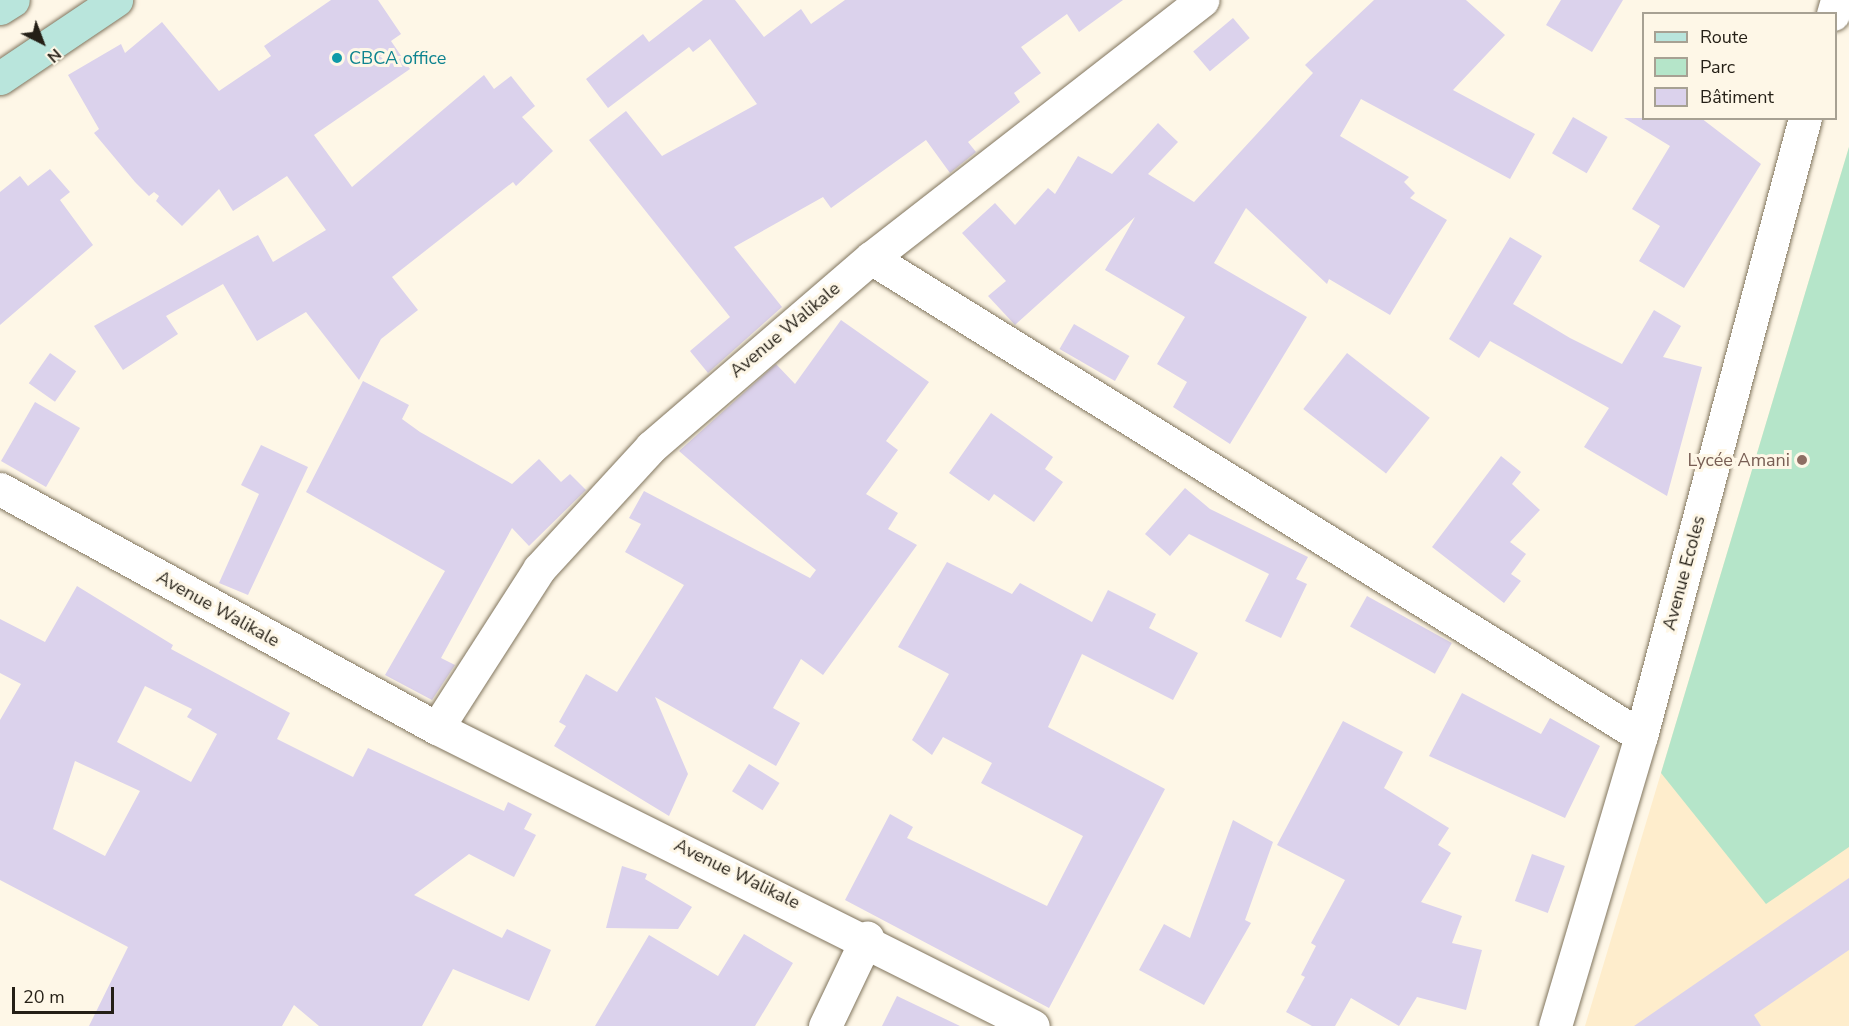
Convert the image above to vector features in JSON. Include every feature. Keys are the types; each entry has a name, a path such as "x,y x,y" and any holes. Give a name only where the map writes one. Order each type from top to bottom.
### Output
{"street":[{"path":"0,8 13,0"},
{"path":"0,78 116,0"},
{"name":"Avenue Walikale","path":"437,728 539,569 595,505 698,403 872,258 1202,0"},
{"name":"Avenue Ecoles","path":"1555,1026 1641,736 1804,120"},
{"path":"872,258 1641,736"},
{"name":"Avenue Walikale","path":"0,489 437,728 867,938 1033,1026"},
{"path":"825,1026 867,938"}],"shaded area":[{"name":"Lycée Amani","path":"1849,147 1849,1026 1585,1026 1661,773"}],"green space":[{"name":"Lycée Amani","path":"1849,147 1849,847 1766,904 1661,773"}],"building":[{"path":"331,0 378,0 401,34 391,41 410,69 314,135 352,187 484,75 494,89 511,76 535,106 522,117 553,151 516,186 513,182 392,277 418,310 381,339 359,380 306,312 257,341 223,284 166,316 178,334 123,370 94,326 258,235 273,262 326,230 287,176 233,211 219,189 182,226 156,201 159,196 154,192 149,196 94,133 99,129 68,75 121,44 125,53 162,22 219,91 271,56 264,46"},
{"path":"703,0 735,0 764,37 801,9 811,24 845,0 1123,0 1079,32 1067,14 1021,47 1041,73 1014,93 1020,102 968,142 976,152 950,173 926,140 831,208 823,197 734,247 782,307 708,373 690,351 730,317 589,140 626,111 662,156 757,104 710,39 693,52 689,47 608,108 586,79 643,34 649,42"},
{"path":"1374,0 1466,0 1505,35 1453,90 1535,134 1510,179 1361,99 1340,136 1409,177 1404,182 1415,193 1410,198 1447,220 1390,315 1329,279 1327,284 1246,208 1214,263 1307,317 1230,444 1173,407 1187,382 1157,364 1185,317 1105,270 1135,217 1015,325 988,296 1006,281 962,233 995,203 1015,225 1048,188 1055,194 1078,156 1112,174 1158,123 1178,142 1148,174 1194,202 1313,73 1305,65"},
{"path":"1561,0 1623,0 1592,52 1546,25"},
{"path":"1233,18 1250,38 1210,71 1193,51"},
{"path":"1573,117 1608,137 1587,173 1552,153"},
{"path":"1624,118 1704,120 1761,164 1684,288 1639,261 1660,226 1632,209 1670,146"},
{"path":"50,169 70,192 60,200 93,245 0,325 0,192 20,176 28,186"},
{"path":"1510,237 1542,256 1513,304 1570,338 1622,364 1654,310 1681,326 1663,357 1702,367 1667,496 1584,447 1609,408 1490,341 1479,358 1449,339"},
{"path":"841,320 929,382 886,441 898,450 866,494 898,513 888,529 917,545 823,675 801,659 773,708 800,723 776,766 655,697 688,774 669,816 554,746 566,726 559,722 586,674 617,692 684,585 625,552 641,524 629,518 644,491 810,578 816,570 679,451 776,364 795,384"},
{"path":"1074,324 1129,356 1115,381 1060,349"},
{"path":"50,353 76,371 55,402 29,383"},
{"path":"1347,353 1430,418 1386,474 1303,409"},
{"path":"363,381 409,405 402,419 420,432 512,484 539,459 561,482 570,474 586,490 529,546 512,528 441,658 455,665 432,700 385,675 445,571 306,492"},
{"path":"35,402 80,428 46,487 1,461"},
{"path":"991,413 1053,457 1045,469 1063,482 1034,522 994,494 989,501 949,473"},
{"path":"261,445 308,467 248,595 219,583 259,494 241,485"},
{"path":"1501,456 1521,472 1512,484 1540,510 1510,542 1526,554 1511,574 1521,581 1504,603 1432,547"},
{"path":"1185,488 1210,509 1308,557 1296,579 1307,584 1281,638 1245,621 1269,574 1189,534 1170,556 1145,534"},
{"path":"947,562 1012,594 1020,583 1092,622 1108,590 1156,614 1149,628 1198,653 1173,700 1082,654 1048,727 1165,789 1049,1008 845,900 890,814 913,827 907,838 1047,906 1083,836 981,783 992,763 943,737 932,755 912,740 949,674 898,647"},
{"path":"77,586 173,645 171,649 290,713 277,739 353,777 368,748 504,811 508,802 532,814 524,829 536,835 514,877 469,854 414,895 502,938 507,929 551,950 529,1001 453,969 422,1026 319,1026 294,1005 282,1026 89,1026 128,947 0,880 0,720 21,684 0,673 0,619 45,642","holes":["145,686 192,709 187,717 217,734 191,782 117,742","75,761 140,791 105,856 53,829"]},
{"path":"1367,596 1452,643 1435,674 1350,627"},
{"path":"1462,693 1541,734 1550,718 1600,746 1565,818 1429,756"},
{"path":"1343,721 1403,752 1384,788 1449,828 1438,845 1451,853 1421,902 1462,916 1452,943 1482,950 1466,1010 1417,997 1399,1026 1351,998 1335,1026 1312,1026 1286,1012 1305,977 1301,975 1316,946 1311,943 1345,880 1277,845"},
{"path":"749,764 780,783 763,810 732,791"},
{"path":"1233,820 1273,842 1245,920 1251,923 1204,1005 1139,970 1164,924 1190,938"},
{"path":"1532,854 1565,866 1548,913 1515,901"},
{"path":"622,866 647,874 645,879 692,907 678,929 606,928"},
{"path":"1849,878 1849,950 1754,1015 1761,1026 1634,1026"},
{"path":"744,934 793,963 755,1026 595,1026 649,935 718,976"},
{"path":"897,996 960,1026 882,1026"}],"place":[{"name":"CBCA office","path":"337,58"},
{"name":"Lycée Amani","path":"1802,460"}]}
